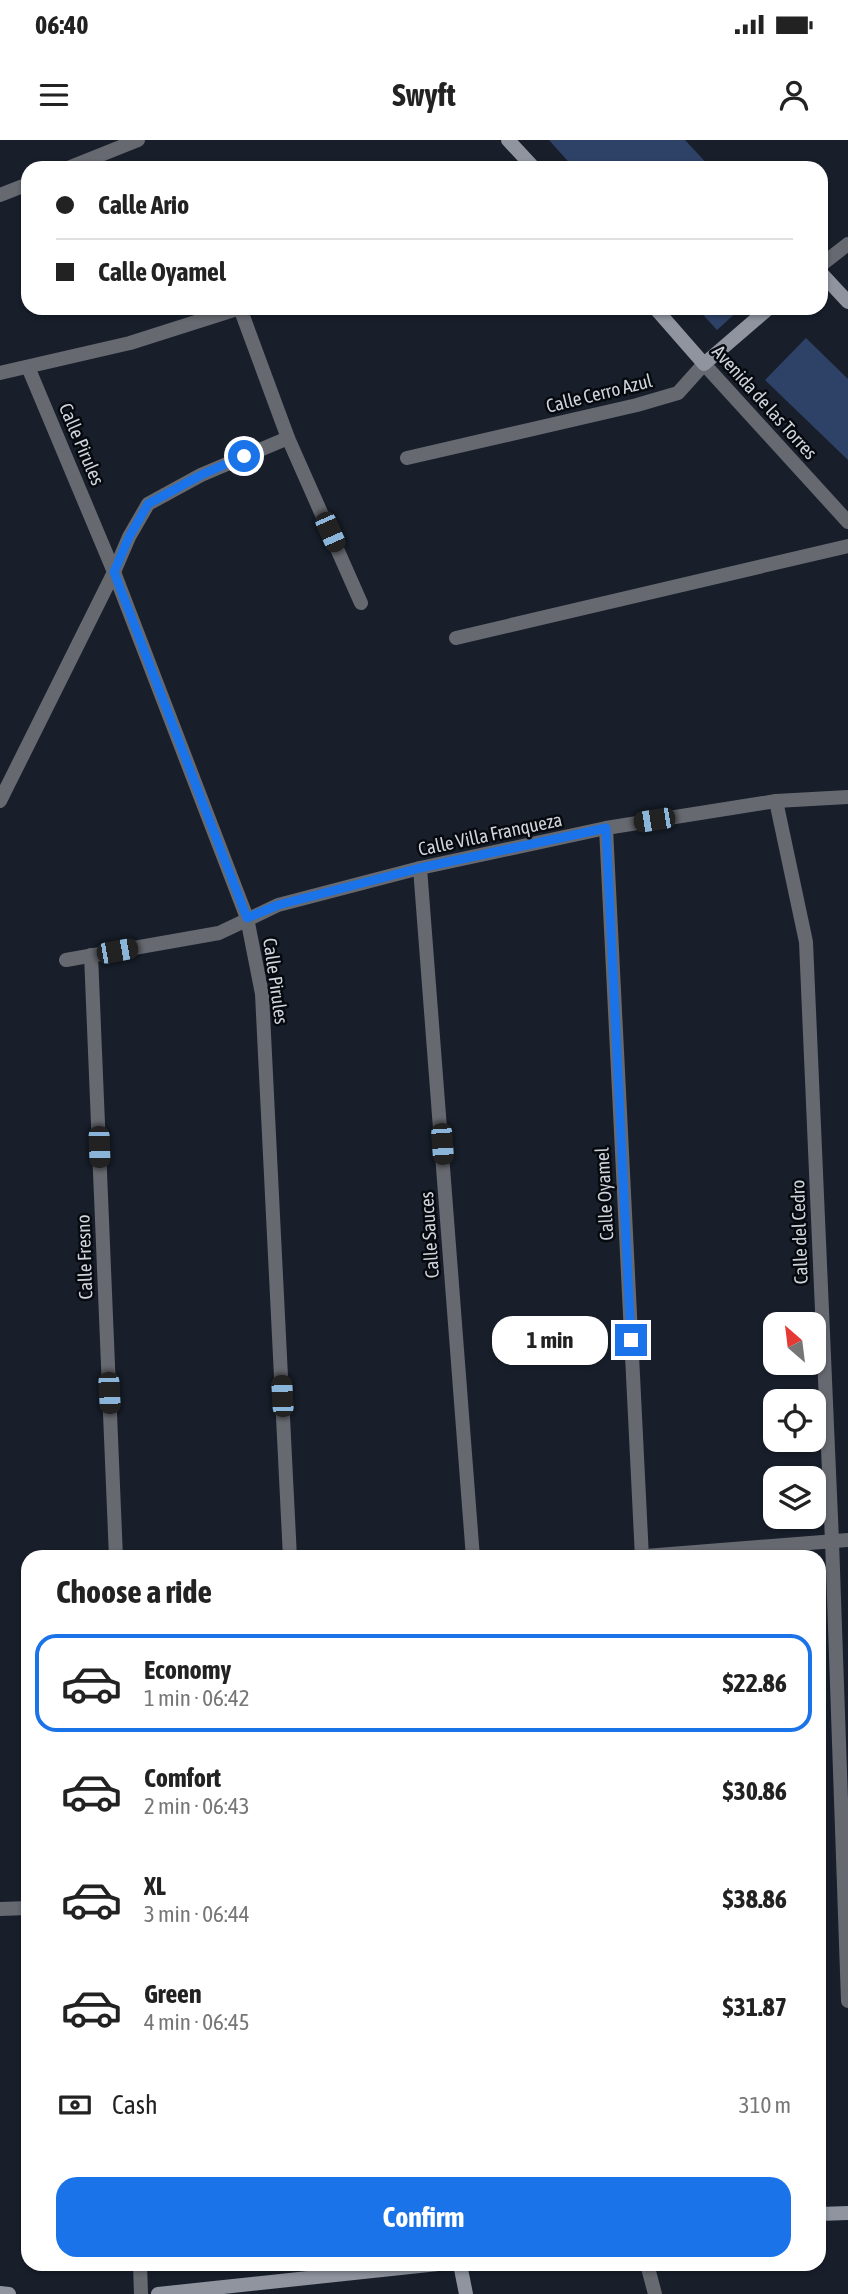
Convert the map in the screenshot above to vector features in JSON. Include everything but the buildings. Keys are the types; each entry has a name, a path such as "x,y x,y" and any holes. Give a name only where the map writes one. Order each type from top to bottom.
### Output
{"street":[{"path":"86,161 138,140"},
{"path":"508,140 528,161"},
{"path":"0,195 21,187"},
{"path":"828,260 848,244"},
{"path":"828,281 848,302"},
{"path":"0,373 130,343 218,315"},
{"path":"243,315 288,438 361,603"},
{"name":"Avenida de las Torres","path":"661,315 848,522"},
{"name":"Calle Cerro Azul","path":"407,458 638,405 678,393 704,364 761,315"},
{"name":"Calle Pirules","path":"28,367 114,572 247,918 261,994 290,1550"},
{"path":"0,801 129,537 148,504 201,475 288,438"},
{"path":"456,638 848,546"},
{"name":"Calle Villa Franqueza","path":"66,960 219,933 278,905 420,868 606,828 776,801 848,797"},
{"name":"Calle del Cedro","path":"776,801 806,942 848,2001"},
{"name":"Calle Oyamel","path":"606,828 638,1550"},
{"name":"Calle Sauces","path":"420,868 472,1550"},
{"name":"Calle Fresno","path":"91,955 116,1550"},
{"path":"722,1550 848,1540"},
{"path":"0,1909 21,1908"},
{"path":"826,2214 848,2213"},
{"path":"140,2271 141,2294"},
{"path":"158,2294 325,2271"},
{"path":"461,2271 466,2294"},
{"path":"649,2271 655,2294"},
{"path":"0,2292 9,2294"}],"shaded area":[{"path":"549,140 685,140 704,161 568,161"},
{"path":"703,315 733,315 717,330"},
{"path":"806,338 848,379 848,460 765,380"}],"route":[{"path":"244,456 201,475 148,504 129,537 114,572 247,918 278,905 420,868 606,828 631,1340"}]}
